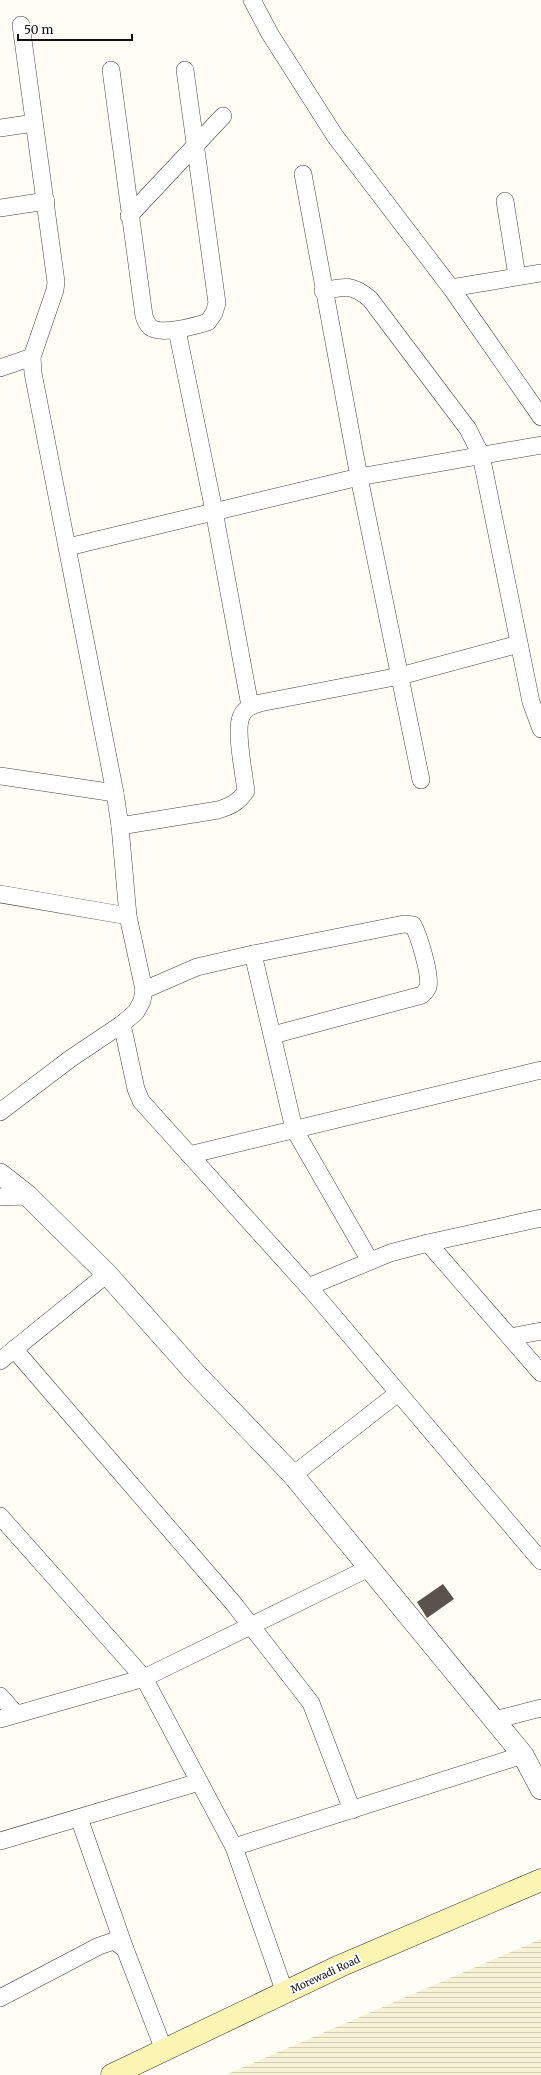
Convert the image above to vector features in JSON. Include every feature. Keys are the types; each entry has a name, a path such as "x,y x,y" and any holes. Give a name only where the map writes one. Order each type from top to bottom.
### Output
{"main road":[{"name":"Morewadi Road","path":"112,2075 340,1966 541,1880"}],"street":[{"path":"252,0 270,34 335,136 450,288 541,417"},
{"path":"0,1112 70,1059 122,1024 136,1012 142,1001 144,990 128,916 120,826 115,793 33,373 32,358 56,282 21,25"},
{"path":"111,70 129,216 144,316 150,326 158,330 177,330 208,322 217,303 185,70"},
{"path":"129,216 194,144 223,116"},
{"path":"0,128 34,123"},
{"path":"303,174 323,291 359,477 421,780"},
{"path":"0,208 46,201"},
{"path":"505,201 516,276"},
{"path":"450,288 541,273"},
{"path":"323,291 344,286 358,290 370,300 468,429 481,456 531,702 541,729"},
{"path":"177,330 214,511 250,706"},
{"path":"0,368 32,358"},
{"path":"68,547 359,477 541,445"},
{"path":"120,826 218,810 229,807 240,800 246,791 238,726 241,716 250,706 260,702 400,676 519,644"},
{"path":"0,776 115,793"},
{"path":"0,894 128,916"},
{"path":"144,990 197,967 253,954 404,924 413,926 418,934 428,978 428,988 422,995 273,1035"},
{"path":"253,954 294,1129 370,1261"},
{"path":"122,1024 136,1089 141,1101 308,1287 541,1561"},
{"path":"189,1155 541,1070"},
{"path":"0,1174 28,1196 106,1274 196,1374 292,1476 523,1755 541,1789"},
{"path":"0,1197 28,1196"},
{"path":"308,1287 390,1253 541,1218"},
{"path":"428,1243 541,1374"},
{"path":"0,1361 106,1274"},
{"path":"510,1337 541,1330"},
{"path":"14,1349 251,1627 311,1703 352,1810"},
{"path":"292,1476 398,1393"},
{"path":"0,1516 144,1678 234,1847 285,1993"},
{"path":"0,1719 144,1678 369,1568"},
{"path":"0,1696 16,1714"},
{"path":"494,1720 541,1708"},
{"path":"234,1847 523,1755"},
{"path":"0,1841 199,1782"},
{"path":"79,1818 125,1949 164,2050"},
{"path":"0,1998 99,1946 114,1942 125,1949"}],"shaded area":[{"path":"541,1939 541,2075 225,2075"}],"building":[{"path":"443,1584 454,1599 427,1618 417,1602"}]}
